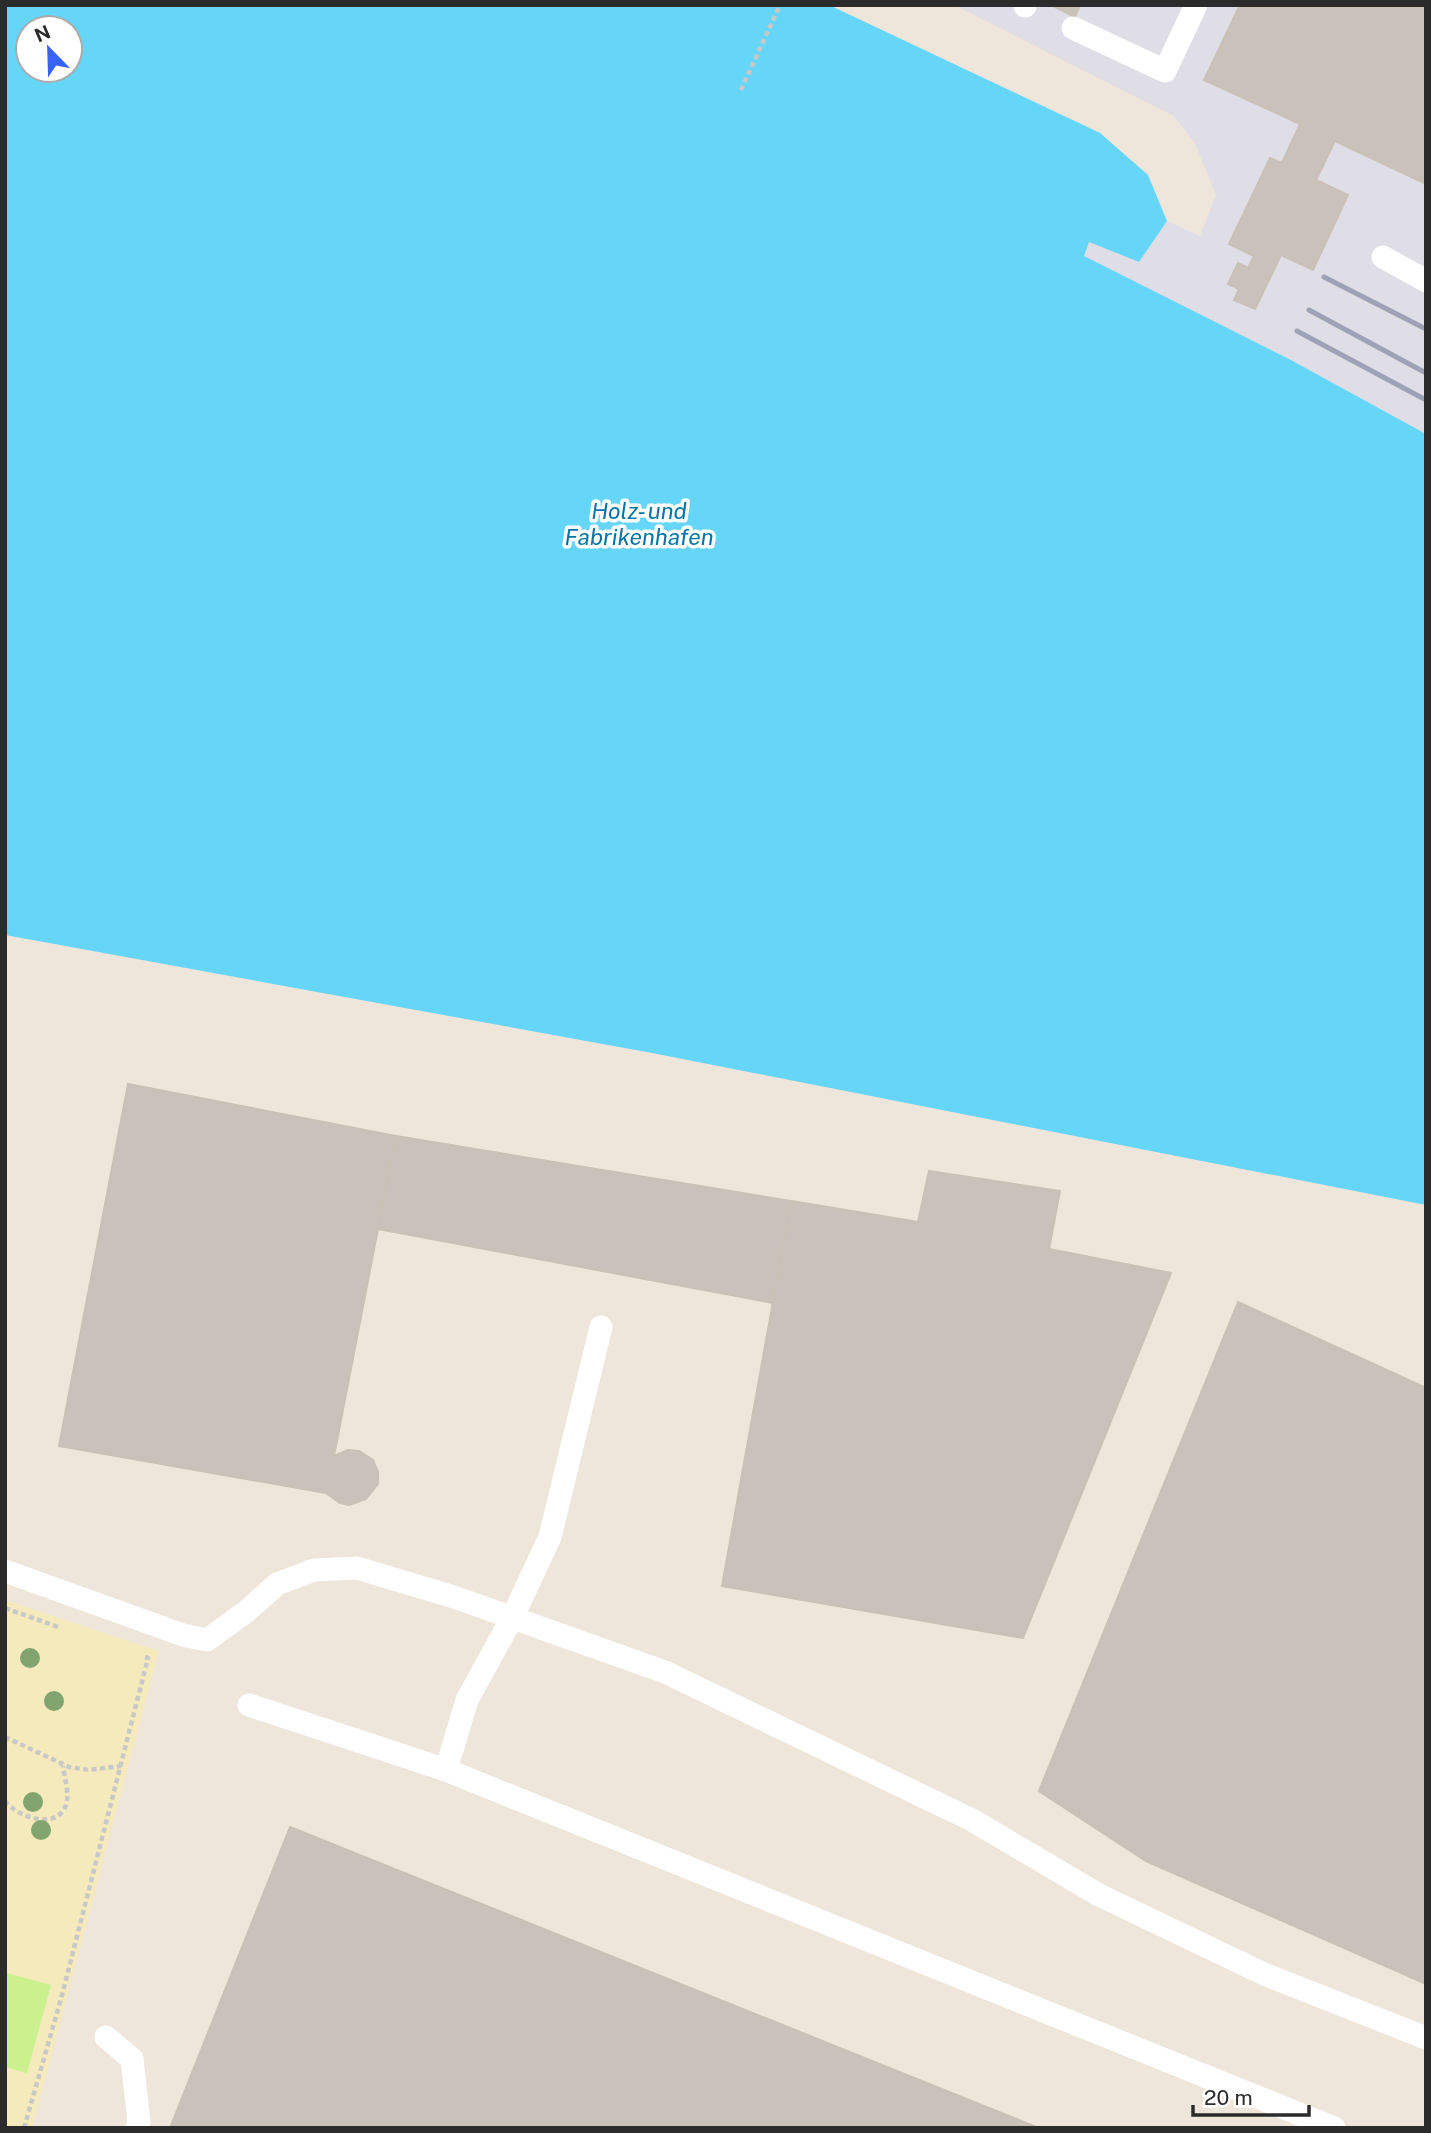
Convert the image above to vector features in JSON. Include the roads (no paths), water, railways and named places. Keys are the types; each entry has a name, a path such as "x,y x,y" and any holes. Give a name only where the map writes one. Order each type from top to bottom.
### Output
{"lane":[{"path":"1073,29 1165,71 1196,5"},
{"path":"1383,257 1426,281"},
{"path":"446,1770 467,1700 512,1618 550,1537 601,1327"},
{"path":"5,1572 183,1636 207,1640 247,1611 277,1584 314,1570 356,1567 512,1618 665,1672 972,1820 1099,1895 1252,1968 1426,2038"},
{"path":"249,1705 446,1770 1334,2128"},
{"path":"106,2037 132,2059 139,2122 137,2128"}],"water":[{"name":"Holz- und Fabrikenhafen","path":"5,5 829,5 1100,133 1148,175 1167,221 1139,262 1089,242 1084,256 1289,359 1426,434 1426,1205 652,1053 5,935"}],"railway":[{"path":"1324,277 1426,329"},
{"path":"1309,310 1426,373"},
{"path":"1297,331 1426,400"}]}
